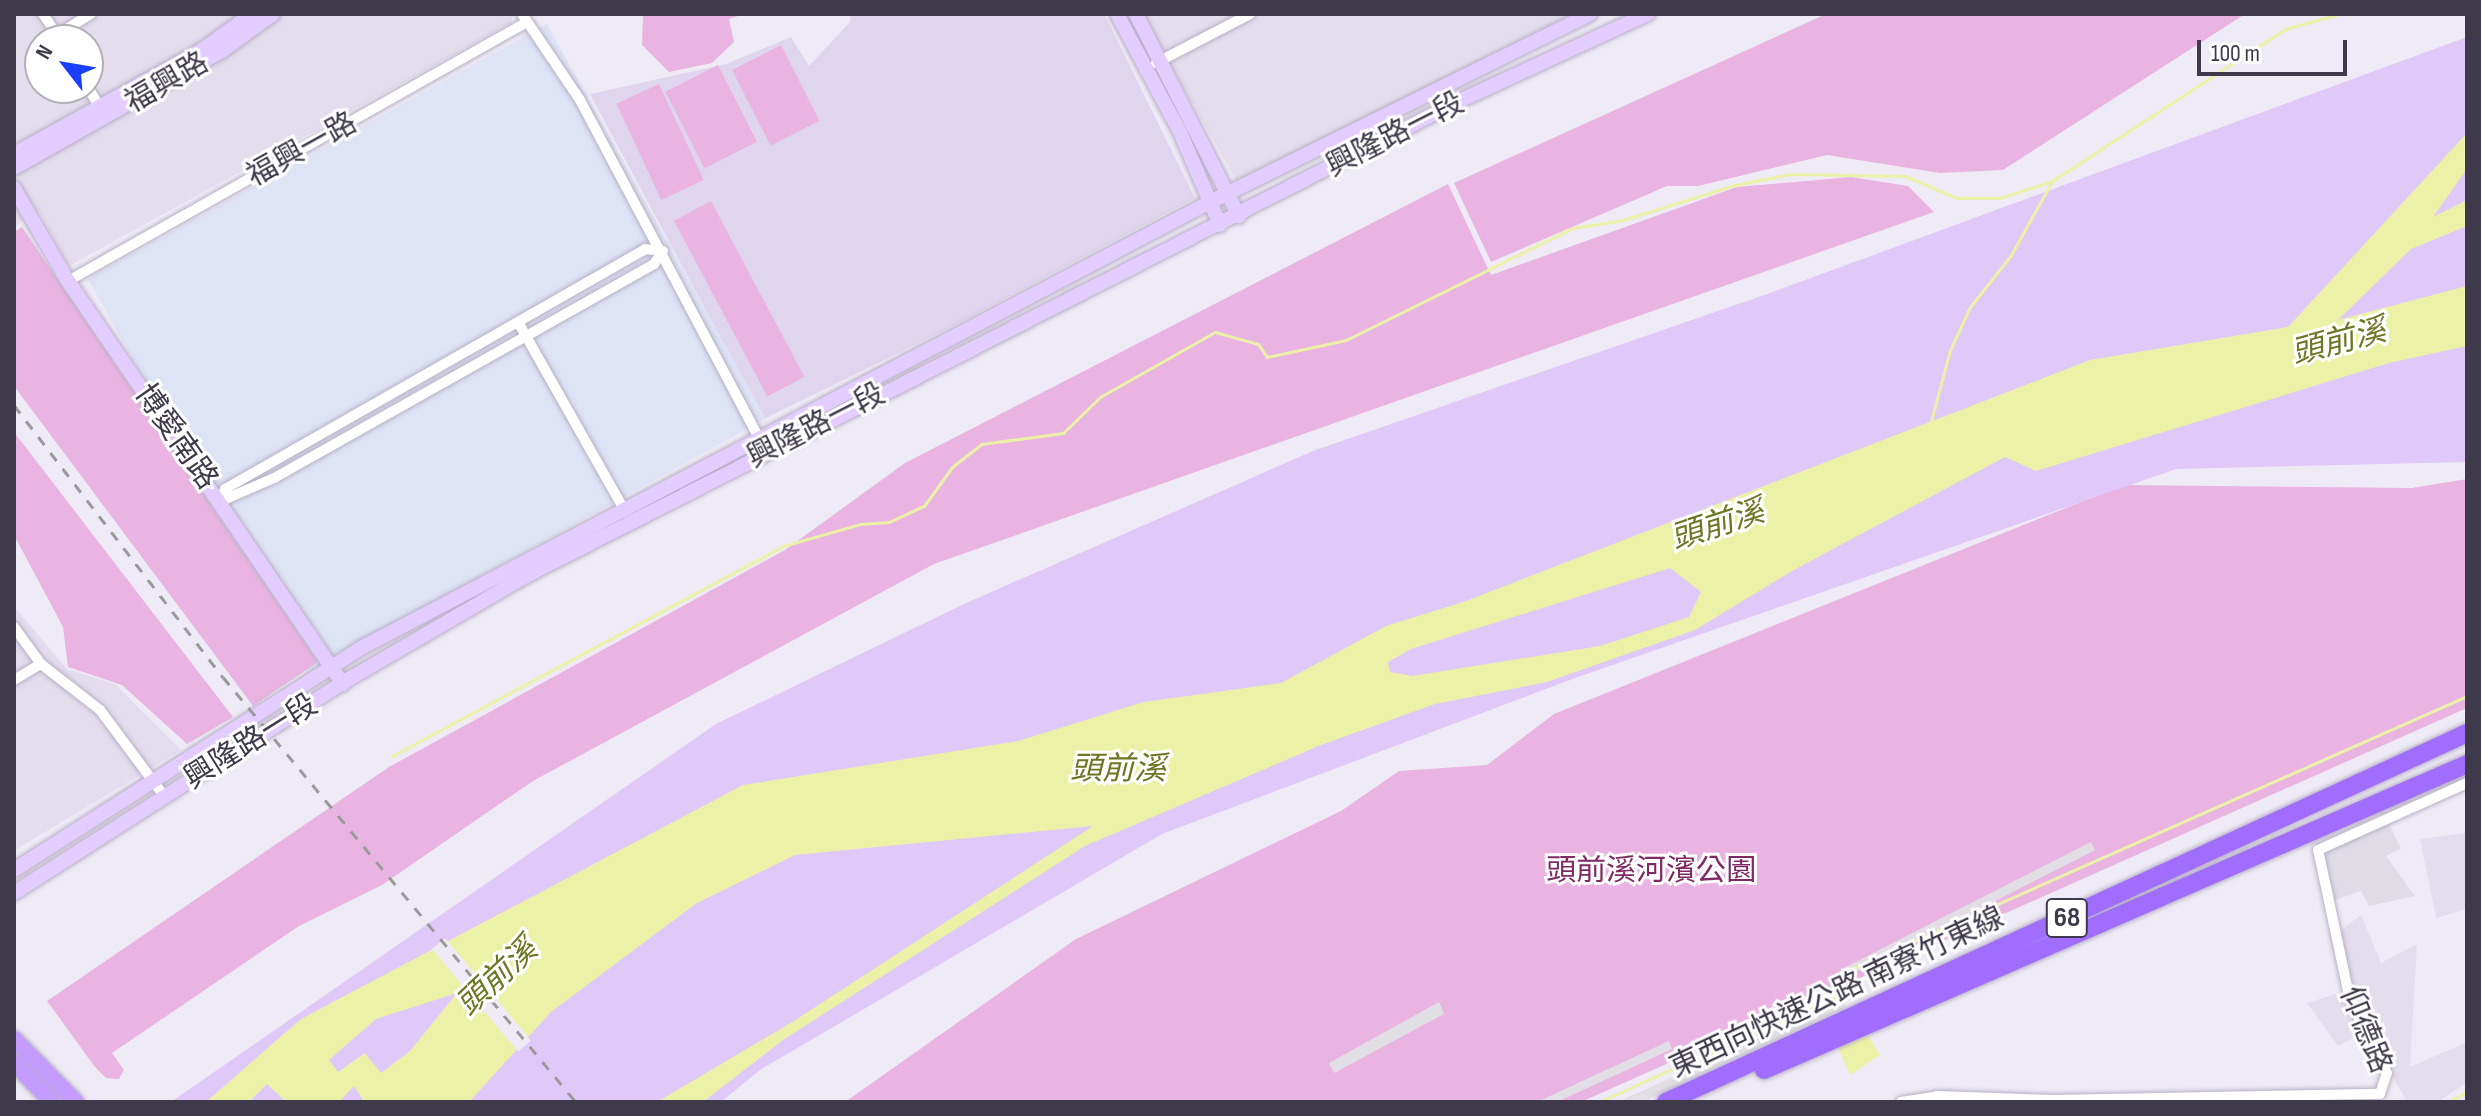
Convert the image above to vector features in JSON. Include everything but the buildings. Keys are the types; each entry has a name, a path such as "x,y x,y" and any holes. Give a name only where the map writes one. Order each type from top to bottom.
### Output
{"highway":[{"name":"東西向快速公路 南寮竹東線","path":"1666,1102 2467,733"},
{"name":"東西向快速公路 南寮竹東線","path":"1692,1102 2467,764"}],"main road":[{"path":"14,1039 76,1102"},
{"path":"14,1063 52,1102"}],"street":[{"name":"福興路","path":"14,154 202,50 252,14"},
{"name":"福興路","path":"14,168 222,51 273,14"},
{"path":"1117,14 1220,225"},
{"path":"1136,14 1239,216"},
{"path":"1146,68 1250,14"},
{"name":"興隆路一段","path":"14,893 343,684 528,575 762,444 1210,202 1590,14"},
{"name":"興隆路一段","path":"14,870 332,664 624,509 1239,216 1455,103 1648,14"},
{"path":"524,18 580,100 663,251 762,444"},
{"name":"福興一路","path":"68,281 524,18"},
{"name":"博愛南路","path":"14,188 68,281 343,684"},
{"path":"645,249 663,251 654,264 274,478 233,500 221,501 225,489 645,249"},
{"path":"518,322 624,509"},
{"path":"14,627 41,664 100,710 164,796"},
{"path":"14,680 41,664"},
{"name":"仰德路","path":"2053,1101 2380,1094 2387,1073 2350,1000 2318,850 2467,783"},
{"path":"1901,1102 1937,1096 2053,1101"}],"shaded area":[{"path":"14,14 513,14 511,23 69,266 39,211 14,227"},
{"path":"851,14 1104,14 1195,198 947,329 764,419 590,94 726,64 791,37 809,66 850,22"},
{"path":"1141,14 1584,14 1239,185"},
{"path":"547,24 766,418 306,673 88,279"},
{"path":"14,606 67,669 115,684 181,750 14,851"},
{"path":"2388,822 2401,848 2386,856 2415,896 2369,906 2361,891 2335,900 2324,853"},
{"path":"2467,833 2467,909 2436,918 2420,839"},
{"path":"2091,842 2095,850 1847,976 1843,968"},
{"path":"2361,915 2381,963 2417,944 2410,1067 2465,1043 2465,1084 2439,1101 2407,1102 2367,1031 2338,1046 2307,1003 2351,989 2341,930"},
{"path":"1841,999 1846,1007 1643,1102 1618,1102"},
{"path":"1439,1002 1444,1014 1334,1073 1329,1063"},
{"path":"1669,1041 1672,1049 1557,1102 1537,1102"}],"green space":[{"path":"643,14 744,14 729,19 734,42 712,63 669,72 642,45"},
{"path":"1826,14 2245,14 2003,170 1940,173 1827,155 1698,186 1667,186 1491,262 1454,183"},
{"path":"781,45 820,121 771,146 732,70"},
{"path":"718,65 757,142 704,168 665,92"},
{"path":"659,84 704,180 661,200 616,104"},
{"path":"1851,177 1908,186 1934,212 934,564 533,781 382,885 299,926 112,1053 124,1070 119,1079 106,1078 95,1067 47,1001 389,767 785,550 905,463 1448,184 1491,275 1737,187"},
{"path":"711,201 804,377 767,396 674,221"},
{"path":"22,227 318,662 253,706 14,386 14,232"},
{"path":"14,432 233,717 187,744 122,685 68,667 63,627 14,535"},
{"name":"頭前溪河濱公園","path":"2467,479 2467,708 1581,1102 845,1102 1076,939 1341,811 1399,771 1487,765 1554,714 2123,485 2412,488"}],"sand":[{"path":"2467,37 2467,462 2176,469 1575,678 1162,834 760,1070 721,1102 171,1102 716,724 964,604 1313,451 1770,293"}],"water":[{"name":"頭前溪","path":"2467,133 2467,169 2433,217 2467,200 2467,226 2411,249 2338,320 2467,286 2467,346 2389,363 2036,471 2005,457 1792,571 1695,630 1547,682 1435,704 1321,745 1085,846 783,1040 703,1102 657,1102 794,1021 1093,826 795,855 697,903 551,1012 469,1102 364,1102 354,1086 339,1102 286,1102 267,1084 249,1102 206,1102 301,1019 743,785 1018,741 1144,702 1281,683 1386,626 1466,601 2090,360 2288,327","holes":["1670,568 1701,592 1689,617 1600,646 1412,676 1390,672 1388,662 1411,649","457,993 410,1051 381,1073 365,1053 338,1072 329,1060 376,1019"]},
{"path":"1868,1035 1880,1055 1850,1075 1838,1048"}],"pier":[{"path":"445,938 531,1041 518,1052 432,949"}],"waterway":[{"path":"392,756 783,546 860,524 889,522 924,506 952,467 981,444 1063,433 1100,397 1215,332 1258,344 1267,357 1346,340 1573,228 1623,220 1735,185 1790,174 1905,176 1957,198 2000,198 2052,181 2285,29 2339,14"},
{"path":"1930,425 1950,350 1970,307 2011,255 2052,181"},
{"path":"1835,976 2467,696"},
{"path":"1704,1056 1838,996"},
{"path":"1599,1102 1687,1062"},
{"path":"2448,1102 2467,1092"}],"railway":[{"path":"14,405 223,677 576,1102"}]}
